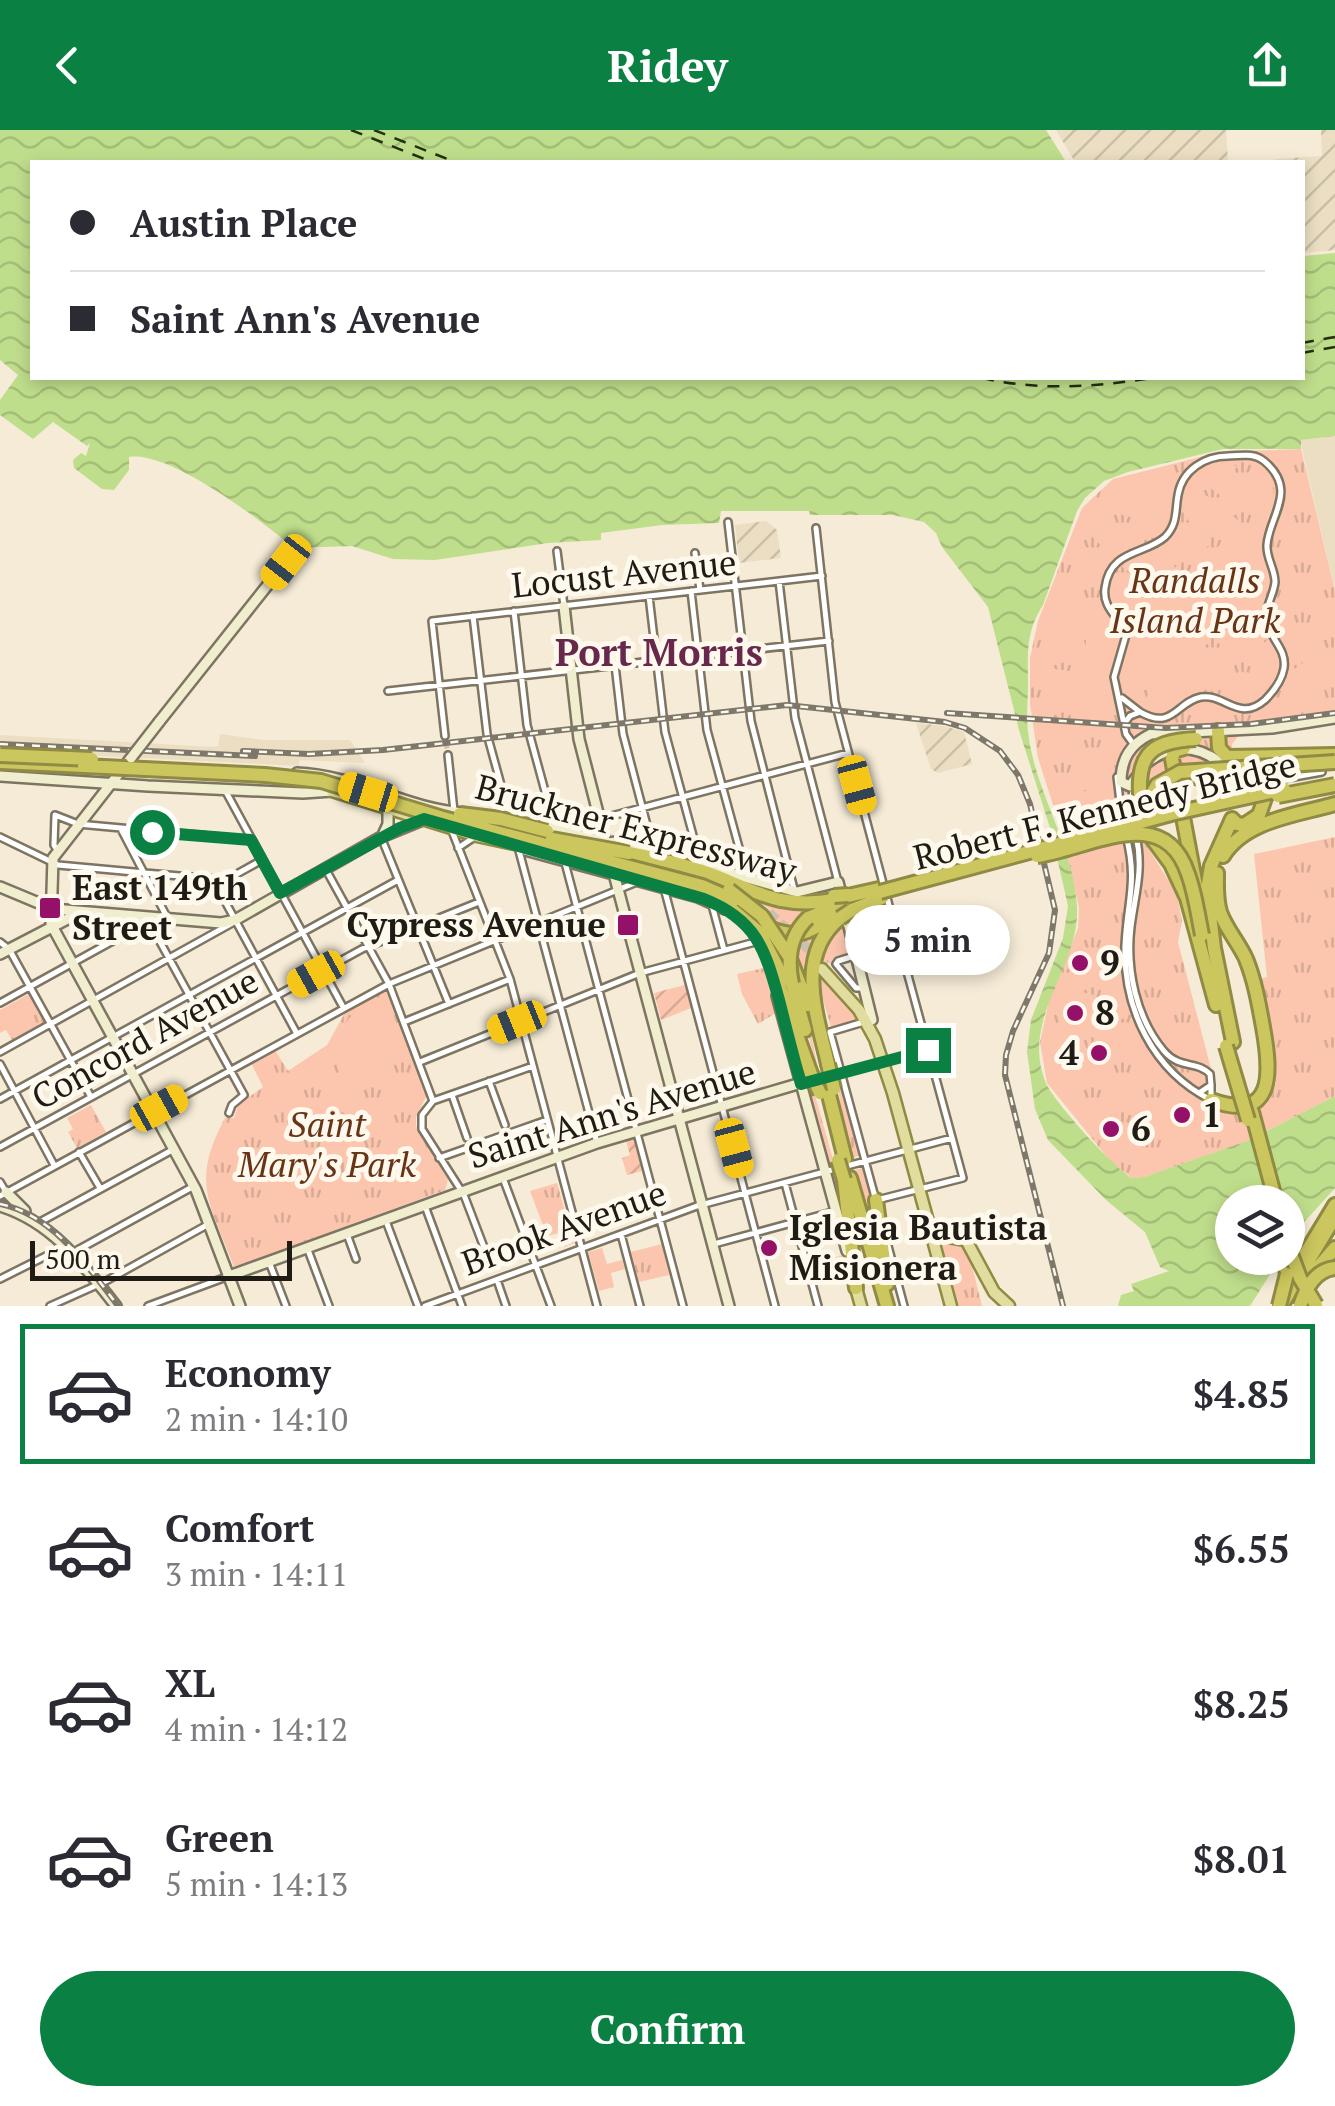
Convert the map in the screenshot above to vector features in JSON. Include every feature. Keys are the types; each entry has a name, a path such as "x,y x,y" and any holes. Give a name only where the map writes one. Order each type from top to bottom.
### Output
{"highway":[{"path":"1269,1185 1228,1023 1172,755 1216,732 1221,752 1230,762 1260,756 1331,769"},
{"path":"1190,743 1167,741 1148,753 1140,772 1143,808 1148,830 1182,887 1268,1185"},
{"path":"1142,771 1164,760 1175,778"},
{"name":"Bruckner Expressway","path":"0,761 307,770 455,818 649,858 714,876 760,897 804,904 844,902"},
{"name":"Bruckner Expressway","path":"0,761 311,780 565,856 714,890 767,919 785,934 802,935 844,902"},
{"path":"1143,808 1157,785 1180,772 1331,769"},
{"name":"Robert F. Kennedy Bridge","path":"884,894 1189,815 1331,769"},
{"name":"Robert F. Kennedy Bridge","path":"884,894 901,885 1331,769"},
{"path":"1100,832 1140,818 1160,791 1176,780 1203,779 1222,791"},
{"path":"1215,954 1208,880 1236,822 1255,820 1266,804 1266,793 1259,782"},
{"path":"1215,954 1217,873 1228,849 1247,832 1335,804"},
{"path":"455,818 507,820 601,845 606,843"},
{"path":"1037,856 1139,832 1158,835 1184,863 1202,936"},
{"path":"520,833 708,881 739,896 762,916 785,949 804,992 813,1027 815,1070"},
{"path":"565,856 707,894 729,905 764,938 789,985 815,1070"},
{"path":"1194,865 1207,968"},
{"path":"704,866 770,892 844,902"},
{"path":"1211,1100 1241,1106 1258,1099 1270,1078 1248,964 1220,912 1217,873"},
{"path":"789,985 791,949 799,928 808,918 844,902 884,894"},
{"path":"815,1070 812,968 818,946 844,902"},
{"path":"818,946 817,983 830,1032"},
{"path":"768,960 827,1091 847,1179 886,1306"},
{"path":"847,1179 856,1288"},
{"path":"876,1200 886,1306"},
{"path":"1305,1251 1335,1206"},
{"path":"1282,1306 1335,1216"},
{"path":"1282,1306 1335,1249"},
{"path":"1302,1306 1335,1249"},
{"path":"1302,1306 1315,1277 1335,1268"},
{"path":"1282,1306 1290,1275"},
{"path":"1291,1275 1302,1306"},
{"path":"1295,1275 1302,1306"},
{"path":"1298,1275 1316,1306"}],"main road":[{"path":"240,1306 194,1186 52,927 52,862 286,562"},
{"path":"564,606 579,739 729,1306"},
{"path":"1259,782 1242,776 1230,762 1204,753 1190,743 1162,752 1130,786 1121,784 1125,756 1134,745 1158,733 1272,728 1335,718"},
{"path":"1204,753 1214,747 1216,732"},
{"path":"0,761 317,774 455,818 477,836 713,888 767,919"},
{"path":"125,765 332,787 455,818"},
{"path":"1242,776 1331,769"},
{"path":"240,770 266,779"},
{"path":"0,776 225,790 353,783"},
{"path":"111,782 130,779 332,787 424,819 510,816 551,829"},
{"path":"388,808 402,802"},
{"path":"381,838 387,827 388,808"},
{"path":"0,887 50,909 212,923 235,920 381,838 424,819"},
{"path":"520,833 612,866 640,881 710,901 736,916 760,941 768,960"},
{"path":"606,843 617,842 844,902 866,987 869,1020"},
{"path":"606,843 648,867"},
{"path":"612,866 648,867 717,886 767,919"},
{"path":"3,949 82,912"},
{"path":"824,967 864,1006 884,1061 951,1306"},
{"path":"815,1070 824,1172 861,1306"},
{"name":"Saint Ann's Avenue","path":"228,1276 459,1191 597,1143 723,1106 815,1070"},
{"path":"2,1190 69,1250 116,1306"},
{"path":"0,1206 35,1220"},
{"path":"931,1234 966,1240 991,1288 1009,1306"}],"street":[{"path":"1120,696 1154,718 1171,716 1205,696 1232,707 1250,707 1266,699 1281,679 1284,655 1266,620 1275,583 1267,542 1280,511 1280,491 1273,472 1260,459 1251,455 1218,456 1198,464 1180,487 1176,517 1168,534 1152,546 1128,553 1109,576 1104,592 1106,603 1124,628 1126,639 1114,670 1127,736 1134,745"},
{"path":"728,522 750,715 795,892"},
{"path":"816,528 835,702 963,1178 876,1200"},
{"path":"557,551 564,606"},
{"path":"695,553 700,590"},
{"name":"Locust Avenue","path":"439,686 432,621 822,576"},
{"path":"779,581 794,712 844,902"},
{"path":"691,591 707,730 747,879"},
{"path":"649,596 664,727 704,866"},
{"path":"514,612 527,725 551,829"},
{"path":"473,616 488,739 510,816 520,833 518,846 537,923 597,1143"},
{"path":"388,691 830,641"},
{"path":"615,666 623,734 654,852"},
{"path":"439,686 445,736"},
{"path":"1124,724 1140,712"},
{"path":"600,819 848,753"},
{"path":"448,756 458,848 510,979 597,1306"},
{"path":"1125,756 1117,786 1137,871"},
{"path":"1259,782 1331,769"},
{"path":"1142,771 1130,811 1137,871 1128,964 1151,1039 1160,1053 1179,1081 1211,1100 1211,1076 1206,1069 1182,1065 1160,1053"},
{"path":"225,790 343,1007"},
{"path":"58,850 54,844 55,815 78,824 251,840"},
{"path":"121,829 168,919"},
{"path":"458,848 477,836"},
{"path":"0,838 52,862 214,879 226,880 262,860"},
{"path":"381,838 449,1004"},
{"path":"565,856 683,1306"},
{"path":"325,868 389,984 433,1101"},
{"path":"214,879 296,1032"},
{"path":"0,1099 398,880"},
{"path":"2,1190 389,984 640,881"},
{"path":"664,888 775,1306"},
{"path":"710,901 724,950"},
{"name":"Concord Avenue","path":"0,1147 368,946 479,902"},
{"path":"0,1003 148,918 244,1095 229,1113"},
{"path":"0,1052 235,920"},
{"path":"212,923 214,935"},
{"path":"420,1062 640,973 760,941"},
{"path":"3,949 30,987 91,1097"},
{"path":"857,955 836,964 856,988 866,987"},
{"path":"404,1022 510,979"},
{"path":"869,1020 830,1032 904,1306"},
{"name":"Saint Ann's Avenue","path":"815,1070 842,1072 928,1050"},
{"path":"0,1064 54,1165"},
{"path":"490,1263 464,1195 421,1122 433,1101 533,1066"},
{"path":"490,1081 505,1125"},
{"path":"1196,1092 1211,1085"},
{"path":"452,1094 467,1138"},
{"path":"439,1158 547,1120"},
{"name":"Brook Avenue","path":"422,1306 702,1204 952,1138"},
{"path":"35,1220 174,1149"},
{"path":"79,1152 100,1189"},
{"path":"502,1176 551,1306"},
{"path":"785,1182 818,1306"},
{"path":"0,1279 69,1250 194,1186"},
{"path":"424,1204 462,1306"},
{"path":"713,1244 836,1212"},
{"path":"385,1218 422,1306"},
{"path":"50,1306 210,1224"},
{"path":"346,1232 356,1260"},
{"path":"620,1234 640,1306"},
{"path":"307,1247 329,1306"},
{"path":"269,1261 286,1306"},
{"name":"Saint Ann's Avenue","path":"148,1306 228,1276"},
{"path":"497,1280 506,1306"}],"shaded area":[{"path":"1056,130 1226,130 1228,160 1074,160"},
{"path":"1321,130 1335,130 1335,250 1305,253 1305,160 1275,159 1322,156"},
{"path":"1335,436 1335,591 1300,440"},
{"path":"766,521 777,530 781,558 739,563 735,525"},
{"path":"916,723 964,732 972,764 938,773 931,769"},
{"path":"220,734 263,740 350,740 365,763 300,760 299,766 0,751 0,735 213,747 218,746"}],"green space":[{"name":"Randalls Island Park","path":"1301,449 1335,591 1335,722 1239,735 1232,744 1233,764 1182,767 1141,806 1138,832 1177,894 1182,921 1178,942 1215,1084 1214,1103 1227,1107 1270,1096 1276,1082 1260,979 1267,977 1254,854 1335,837 1335,1096 1245,1142 1132,1178 1111,1162 1047,1083 1040,1042 1049,1001 1078,928 1079,908 1063,836 1038,758 1030,704 1030,658 1038,621 1082,508 1113,479 1220,452"},
{"path":"1213,461 1237,466 1221,496 1193,475"},
{"path":"1257,462 1274,492 1266,524 1227,498"},
{"path":"1155,477 1172,479 1165,526 1115,513 1130,489"},
{"path":"1186,483 1215,501 1193,528 1180,507"},
{"path":"1220,506 1247,527 1227,540 1203,535"},
{"path":"1111,522 1133,531 1113,558 1088,532"},
{"path":"1183,522 1210,543 1199,558 1172,537"},
{"path":"1080,543 1108,562 1085,588 1073,566"},
{"path":"1223,543 1247,548 1231,578 1203,557"},
{"path":"1142,553 1165,558 1150,587 1121,566"},
{"path":"1259,556 1271,577 1264,600 1235,582"},
{"path":"1177,565 1189,586 1196,566 1213,573 1225,586 1203,610 1189,589 1182,610 1154,592"},
{"path":"1115,575 1143,592 1121,619 1108,598"},
{"path":"1230,588 1257,610 1236,622 1213,617"},
{"path":"1060,592 1081,606 1084,629 1051,625"},
{"path":"1148,597 1176,619 1155,631 1132,626"},
{"path":"1192,603 1220,626 1210,639 1181,617"},
{"path":"1089,614 1111,616 1105,661 1084,658"},
{"path":"1179,619 1209,642 1195,657 1198,676 1190,693 1163,672 1182,646 1178,643 1158,669 1129,650 1146,636 1167,636"},
{"path":"1234,625 1257,631 1241,660 1213,639"},
{"path":"1052,630 1082,643 1066,662 1042,664 1044,646"},
{"path":"1269,638 1281,659 1274,682 1246,664"},
{"path":"1207,648 1235,665 1213,692 1200,671"},
{"path":"1123,657 1140,664 1153,677 1130,702 1117,680"},
{"path":"1319,657 1326,703 1280,706 1290,674"},
{"path":"1047,668 1070,671 1066,711 1043,708"},
{"path":"1240,670 1268,692 1247,704 1223,699"},
{"path":"1095,674 1109,676 1106,710 1069,708 1076,686"},
{"path":"1157,678 1185,700 1164,712 1141,707"},
{"path":"1049,728 1080,730 1081,746 1075,758 1048,763"},
{"path":"1103,781 1112,813 1077,817 1082,793"},
{"path":"754,898 829,905 790,933 762,921 770,910"},
{"path":"845,918 855,954 833,960 850,987 828,962 820,969 821,948"},
{"path":"820,930 816,943 815,1020 809,1022 820,1080 793,977 780,981 768,943"},
{"name":"9","path":"1077,953 1091,959 1089,973 1081,975 1066,968"},
{"path":"764,968 776,1013 758,1024 742,994 737,974"},
{"path":"818,970 863,1020 832,1030"},
{"path":"685,985 691,1008 661,1020 654,993"},
{"name":"8","path":"1067,988 1094,995 1083,1037 1056,1031"},
{"name":"Saint Mary's Park","path":"387,992 427,1095 416,1117 416,1126 448,1180 445,1190 234,1267 211,1209 206,1177 214,1140 225,1118 234,1118 238,1105 263,1087 251,1063 275,1050 288,1071 327,1045 346,1011"},
{"path":"29,994 44,1022 12,1040 6,1030 0,1033 0,1010"},
{"path":"1116,999 1124,1002 1124,1018 1116,1021 1108,1018 1105,1010 1108,1002"},
{"path":"382,1004 400,1043 389,1057 387,1074 344,1083 334,1044 349,1018"},
{"name":"4","path":"1099,1038 1106,1042 1110,1058 1093,1061 1087,1045"},
{"path":"1079,1039 1091,1086 1060,1093 1049,1046"},
{"path":"841,1080 861,1155 849,1159 837,1082"},
{"path":"1125,1084 1139,1096 1126,1107 1110,1094 1116,1086"},
{"path":"813,1088 834,1163 827,1164 806,1090"},
{"name":"1","path":"1183,1096 1197,1119 1177,1133 1168,1114"},
{"path":"91,1105 106,1132 77,1148 68,1132 73,1129 67,1118"},
{"name":"6","path":"1106,1105 1135,1135 1116,1153 1087,1124"},
{"path":"634,1139 642,1171 627,1175 622,1158 630,1155 626,1141"},
{"path":"863,1168 872,1201 883,1279 852,1171"},
{"path":"557,1183 574,1243 564,1247 559,1233 547,1236 530,1191"},
{"path":"957,1241 967,1246 982,1306 959,1306 942,1245"},
{"path":"662,1244 669,1275 639,1282 631,1252"},
{"path":"602,1248 607,1264 622,1260 625,1269 611,1273 614,1287 599,1291 588,1252"},
{"path":"843,1255 849,1278 817,1283 811,1264"}],"water":[{"path":"0,130 1046,130 1065,160 30,160 30,380 1305,380 1305,256 1335,253 1335,436 1301,440 1301,449 1223,449 1128,472 1104,481 1085,498 1033,625 1027,720 1038,775 1069,862 1077,907 1070,951 1040,1037 1040,1060 1051,1092 1099,1149 1132,1178 1247,1141 1335,1096 1335,1188 1305,1221 1305,1185 1215,1185 1215,1275 1269,1275 1250,1306 1118,1306 1121,1295 1134,1291 1131,1284 1169,1271 1160,1267 1145,1232 1106,1200 1048,1140 1035,1109 1027,1052 1031,1020 1063,938 1068,906 988,607 924,522 893,515 721,511 719,523 662,525 601,533 601,540 548,543 435,560 393,559 352,546 294,548 214,490 167,464 129,457 129,470 114,490 102,489 74,468 73,460 81,453 86,456 90,443 87,446 53,422 33,439 0,415 0,400 18,375 0,360"}],"ferry route":[{"path":"351,130 427,160"},
{"path":"374,130 450,160"},
{"path":"1305,342 1335,337"},
{"path":"1305,352 1335,347"},
{"path":"994,380 1067,386 1138,380"}],"tunnel":[{"path":"445,736 448,755"},
{"path":"769,913 826,965"}],"railway":[{"path":"243,751 309,754 383,750 787,705 945,722 965,728 1000,751 1018,775 1030,804 1055,910 1049,953 1013,1031 1005,1075 1063,1306"},
{"path":"947,713 1166,728 1251,724 1335,713"},
{"path":"0,744 255,756"},
{"path":"0,1204 19,1210 52,1230 118,1306"}],"place":[{"name":"East 149th Street","path":"50,908"},
{"name":"Cypress Avenue","path":"628,925"},
{"name":"9","path":"1080,963"},
{"name":"8","path":"1075,1013"},
{"name":"4","path":"1099,1053"},
{"name":"1","path":"1182,1115"},
{"name":"6","path":"1111,1129"},
{"name":"Iglesia Bautista Misionera","path":"769,1248"}],"district":[{"name":"Port Morris","path":"659,653"}],"route":[{"path":"152,832 251,840 280,893 424,819 704,899 730,911 754,933 766,955 801,1084 928,1050"}]}
